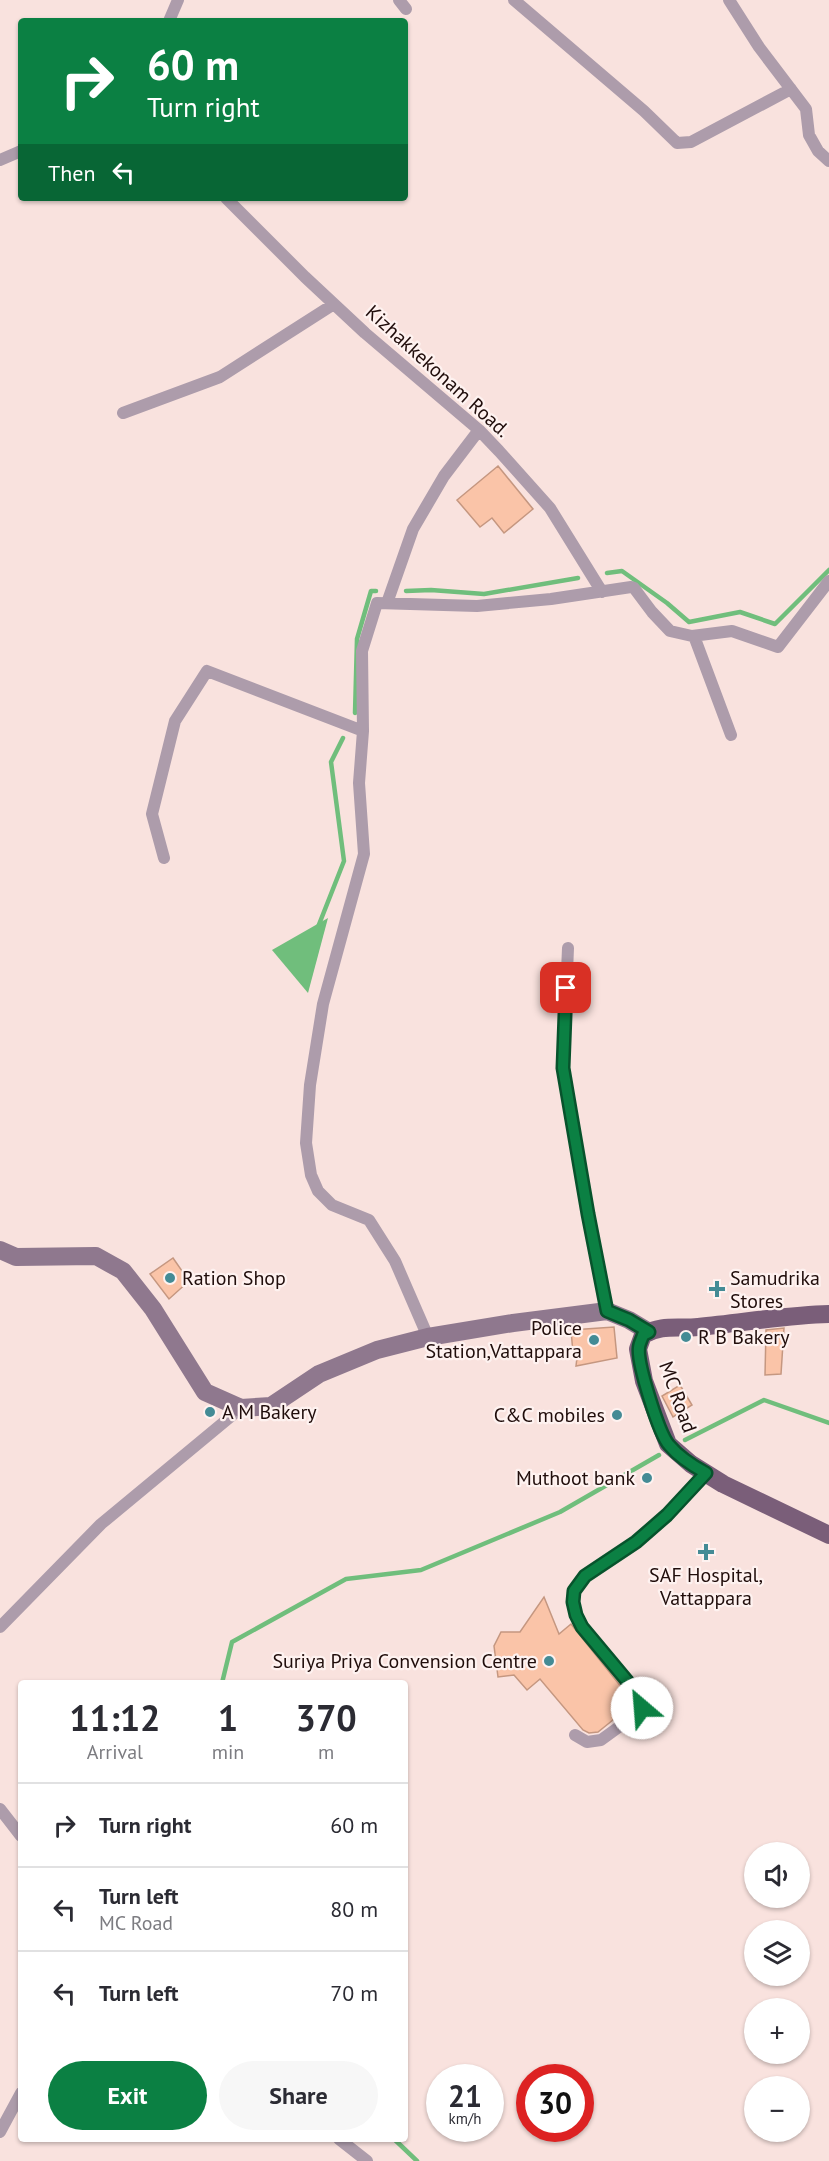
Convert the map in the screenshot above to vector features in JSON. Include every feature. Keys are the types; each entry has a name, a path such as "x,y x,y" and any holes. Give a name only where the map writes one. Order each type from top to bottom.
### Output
{"main road":[{"path":"0,1250 16,1257 96,1256 123,1271 153,1309 205,1392 241,1408 271,1406 319,1374 377,1350 428,1337 513,1323 607,1311 649,1332 654,1328 694,1328 829,1314"},
{"name":"MC Road","path":"649,1332 643,1335 638,1349 641,1369 668,1444 691,1464 723,1484 829,1535"}],"street":[{"path":"170,18 178,0"},
{"path":"514,0 644,111 677,143 691,142 791,89"},
{"path":"729,0 759,47 806,109 809,135 818,151 829,161"},
{"path":"0,160 18,152"},
{"name":"Kizhakkekonam Road.","path":"229,201 334,304 479,430 550,508 602,592"},
{"path":"123,413 220,377 334,304"},
{"path":"387,603 413,529 444,476 479,430"},
{"path":"428,1337 395,1261 369,1220 332,1205 318,1191 311,1175 306,1143 310,1084 323,1004 364,854 359,783 363,731 362,651 377,603 477,606 634,588 670,631 694,636 732,631 778,647 829,581"},
{"path":"694,636 731,735"},
{"path":"164,858 152,814 175,721 207,671 363,731"},
{"path":"568,948 563,1068 607,1311"},
{"path":"0,1627 101,1524 241,1408"},
{"path":"575,1735 587,1742 601,1740 634,1716 642,1708 643,1700 582,1627 573,1602 574,1591 585,1576 636,1542 667,1515 706,1473"},
{"path":"0,1809 18,1832"},
{"path":"0,2132 18,2099"},
{"path":"343,2142 367,2161"}],"shaded area":[{"path":"328,918 308,993 272,950"}],"building":[{"path":"498,466 533,509 504,533 492,518 480,527 457,500"},
{"name":"Ration Shop","path":"173,1258 189,1281 169,1299 150,1274"},
{"name":"Police Station,Vattappara","path":"614,1327 617,1358 576,1366 578,1349 573,1353 571,1330"},
{"path":"784,1328 781,1374 765,1375 766,1330"},
{"path":"680,1385 692,1405 673,1417 662,1396"},
{"name":"Suriya Priya Convension Centre","path":"544,1597 559,1634 571,1624 634,1703 598,1732 589,1733 583,1730 540,1679 527,1690 514,1675 498,1677 494,1646 501,1632 520,1632"}],"waterway":[{"path":"607,573 622,571 689,622 740,612 775,624 829,570"},
{"path":"406,591 431,590 484,594 578,578"},
{"path":"355,713 357,639 371,591 376,591"},
{"path":"318,927 344,861 331,762 343,738"},
{"path":"685,1440 764,1400 829,1423"},
{"path":"223,1680 232,1642 346,1579 421,1570 560,1512 659,1455"},
{"path":"397,2142 417,2161"}],"place":[{"name":"Ration Shop","path":"170,1278"},
{"name":"Samudrika Stores","path":"717,1289"},
{"name":"R B Bakery","path":"686,1337"},
{"name":"Police Station,Vattappara","path":"594,1340"},
{"name":"A M Bakery","path":"210,1412"},
{"name":"C&C mobiles","path":"617,1415"},
{"name":"Muthoot bank","path":"647,1478"},
{"name":"SAF Hospital, Vattappara","path":"706,1552"},
{"name":"Suriya Priya Convension Centre","path":"549,1661"}],"route":[{"path":"566,988 563,1068 607,1311 649,1332 643,1335 638,1349 641,1369 668,1444 691,1464 706,1473 667,1515 636,1542 585,1576 574,1591 573,1602 582,1627 643,1700 642,1708"}]}
